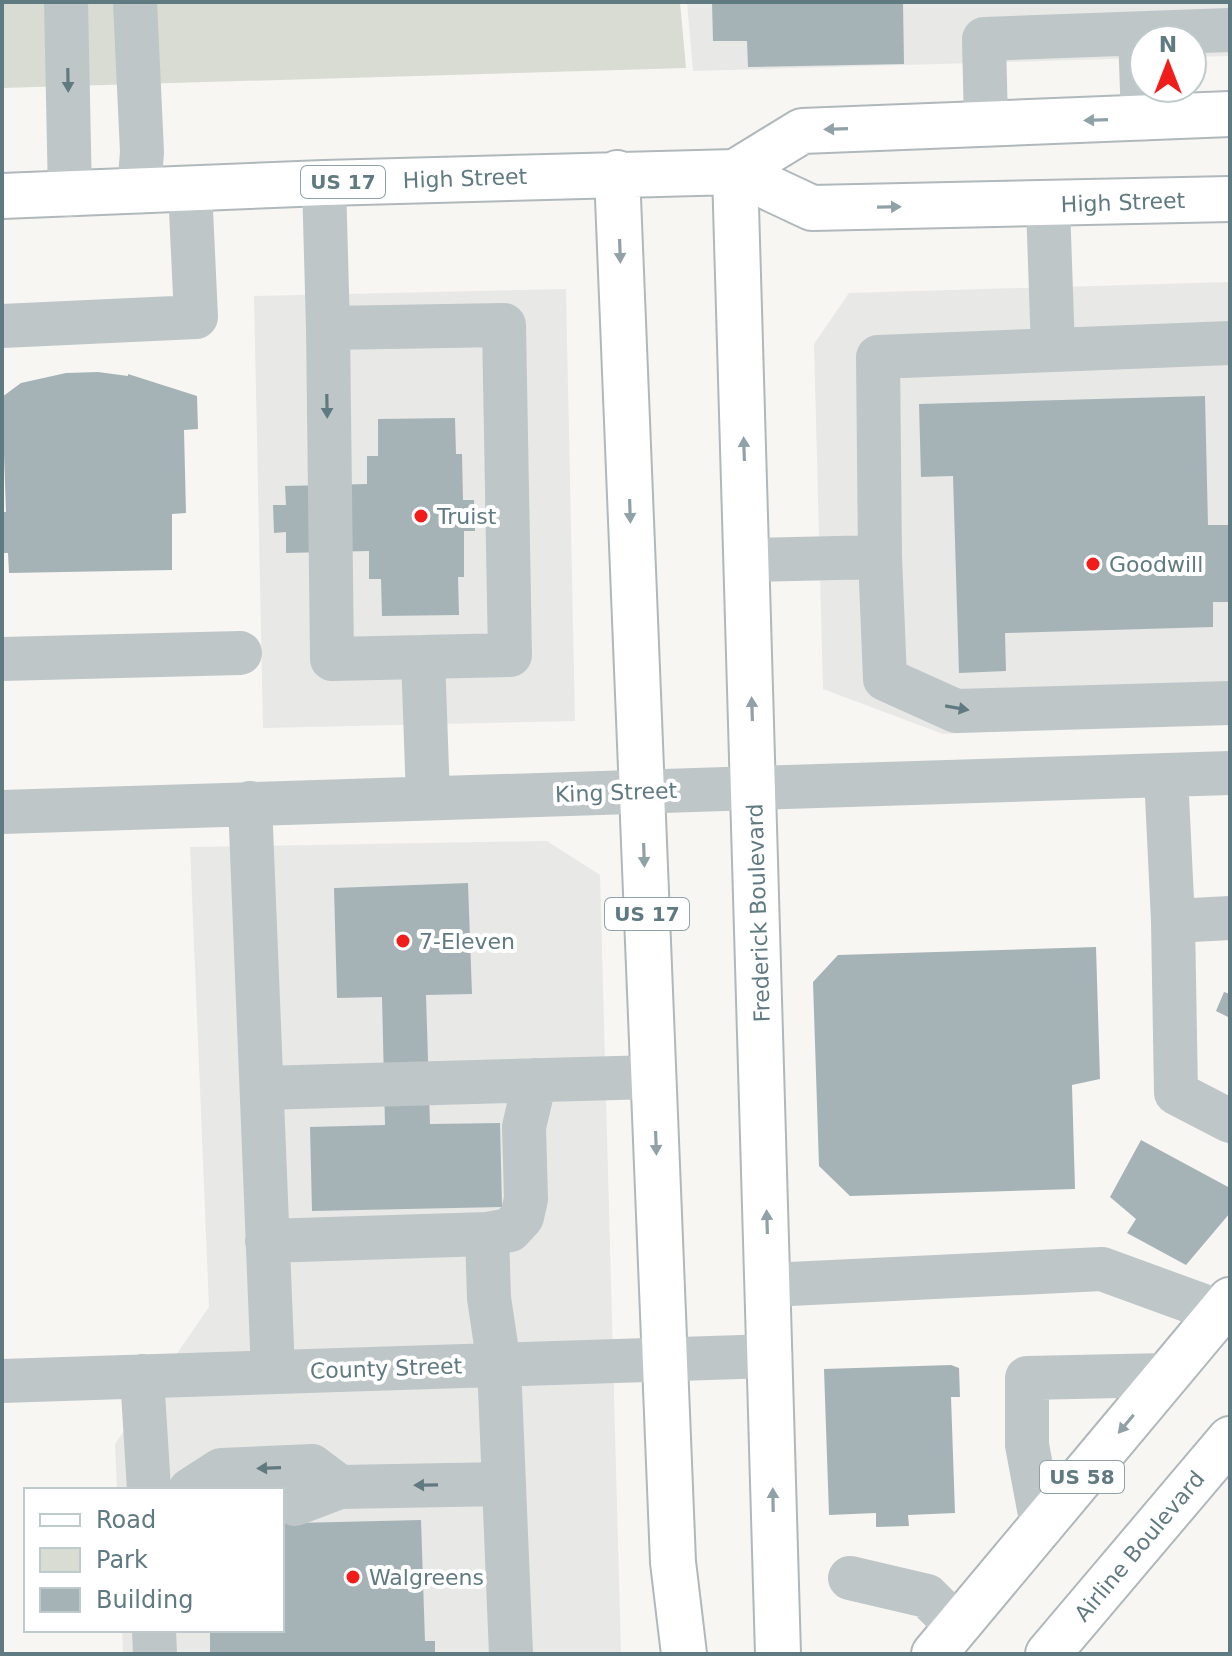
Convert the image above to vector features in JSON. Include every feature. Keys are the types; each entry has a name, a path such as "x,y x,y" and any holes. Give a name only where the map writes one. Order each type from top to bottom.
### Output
{"main road":[{"path":"735,172 802,131 1230,114"},
{"name":"High Street","path":"2,196 617,173 735,172 812,208 1230,199"},
{"name":"Frederick Boulevard","path":"735,172 778,1654"},
{"name":"US 17","path":"617,173 673,1562 682,1648"},
{"name":"US 58","path":"945,1640 1225,1306"},
{"name":"Airline Boulevard","path":"1048,1654 1230,1439"}],"street":[{"path":"66,2 70,195"},
{"path":"135,2 142,152 139,191"},
{"path":"1208,31 1230,30"},
{"path":"986,124 984,39 1128,35"},
{"path":"1142,104 1143,118"},
{"path":"324,183 332,659 510,655 504,325 328,328"},
{"path":"2,326 196,317 190,189"},
{"path":"1048,205 1053,350"},
{"path":"1230,343 878,357 885,679 956,711 1230,703"},
{"path":"747,560 880,557"},
{"path":"2,659 240,653"},
{"path":"423,657 428,798"},
{"name":"King Street","path":"2,812 1230,773"},
{"path":"1166,775 1173,921 1176,1093 1230,1121"},
{"path":"250,803 273,1372"},
{"path":"1173,921 1230,918"},
{"path":"262,1088 653,1077"},
{"path":"267,1241 487,1234 510,1230 522,1217 526,1199 524,1127 535,1080"},
{"path":"487,1234 489,1298 499,1365 511,1654"},
{"path":"769,1285 1102,1269 1225,1306"},
{"name":"County Street","path":"2,1381 770,1356"},
{"path":"1042,1525 1027,1445 1027,1378 1167,1375"},
{"path":"142,1376 149,1488"},
{"path":"193,1488 221,1470 312,1466 340,1487"},
{"path":"295,1504 340,1487 504,1484"},
{"path":"850,1578 927,1596 945,1640"},
{"path":"154,1632 155,1654"}],"shaded area":[{"path":"687,2 1230,2 1230,56 1208,57 1208,24 1128,24 1128,58 693,71"},
{"path":"1230,282 1230,720 943,734 823,689 814,344 849,293"},
{"path":"566,289 575,721 263,728 254,296"},
{"path":"547,841 600,875 621,1654 123,1654 122,1632 284,1632 284,1488 117,1488 115,1444 209,1307 190,847"}],"green space":[{"path":"2,2 680,2 686,68 2,88"}],"building":[{"path":"712,2 903,2 904,64 748,67 747,41 713,41"},
{"path":"66,373 128,374 197,396 198,429 184,430 186,513 172,514 172,570 9,573 8,553 2,553 2,512 6,512 2,397 21,383"},
{"name":"Goodwill","path":"1205,396 1208,525 1230,525 1230,602 1213,602 1213,627 1005,633 1006,671 959,673 953,476 921,477 919,404"},
{"name":"Truist","path":"455,418 456,454 462,454 463,500 474,500 475,531 464,531 464,577 458,577 459,615 382,616 381,579 369,579 369,551 286,553 286,532 274,533 273,505 286,505 285,486 367,484 367,456 378,456 378,419"},
{"path":"468,883 472,994 426,995 430,1124 500,1123 502,1207 312,1211 310,1127 385,1125 382,997 337,998 334,888"},
{"path":"1096,947 1100,1079 1072,1085 1075,1189 850,1196 819,1166 813,982 838,955"},
{"path":"1224,992 1230,994 1230,1018 1216,1011"},
{"path":"1141,1140 1230,1188 1230,1213 1186,1265 1127,1233 1136,1219 1110,1197"},
{"path":"951,1365 959,1368 960,1397 951,1397 955,1513 908,1515 909,1526 876,1527 876,1513 829,1515 824,1369"},
{"name":"Walgreens","path":"294,1484 296,1523 421,1520 425,1641 435,1641 435,1654 210,1654 210,1632 284,1632 284,1488 252,1488"}],"place":[{"name":"Truist","path":"421,516"},
{"name":"Goodwill","path":"1093,564"},
{"name":"7-Eleven","path":"403,941"},
{"name":"Walgreens","path":"353,1577"}]}
